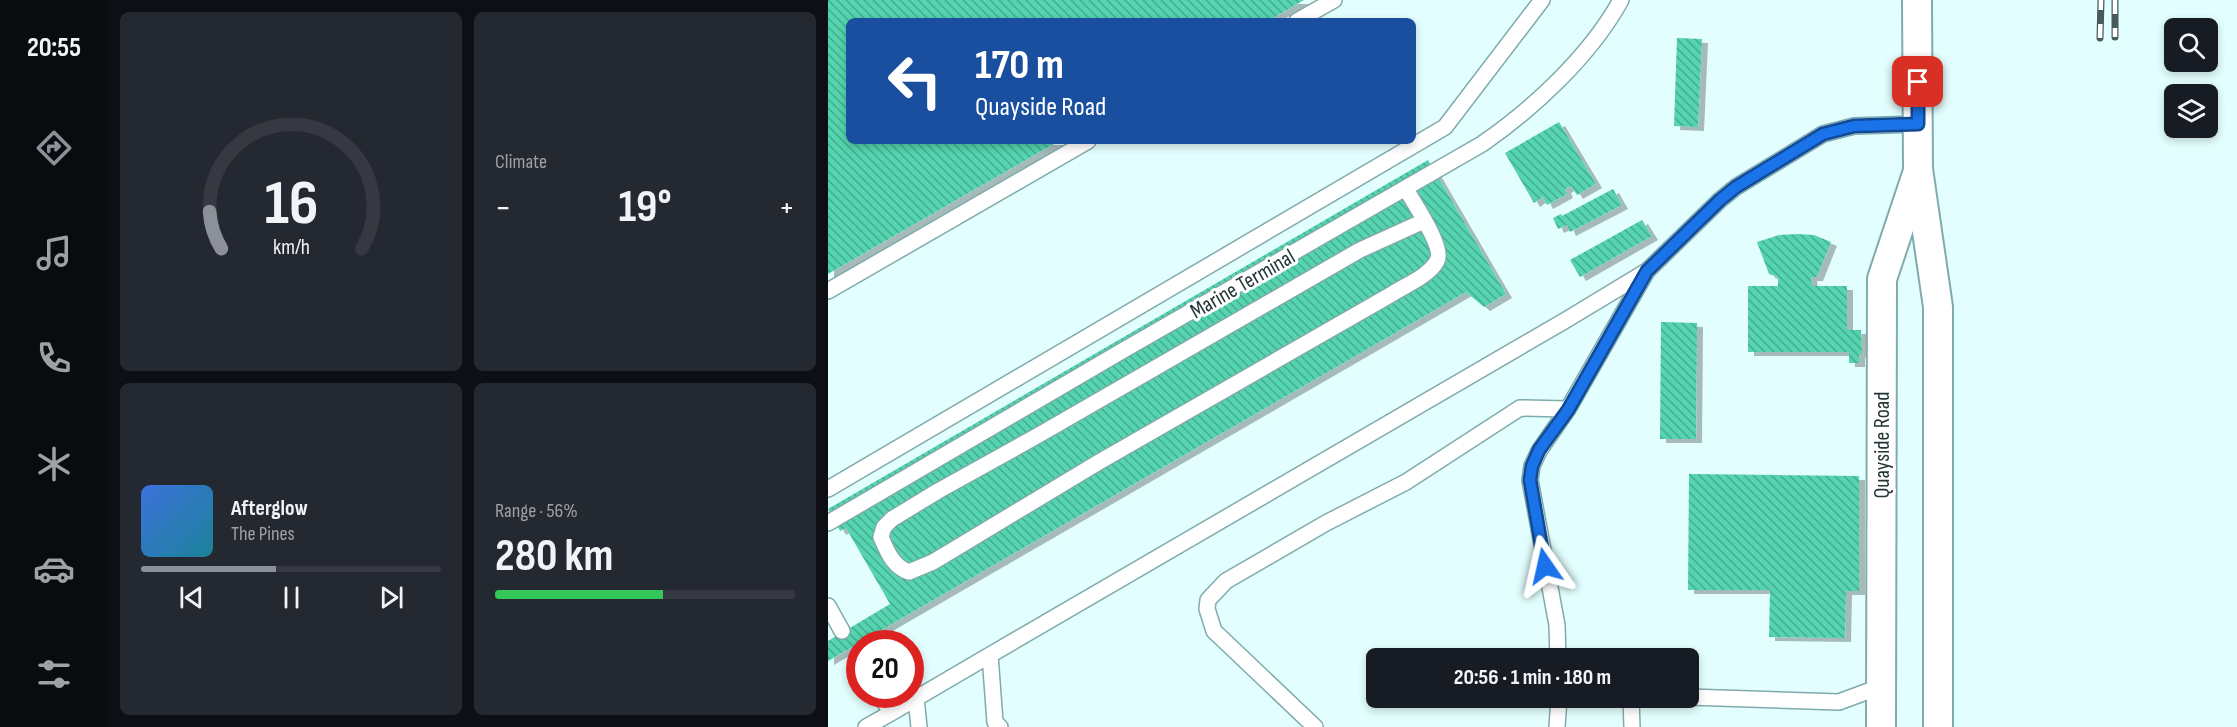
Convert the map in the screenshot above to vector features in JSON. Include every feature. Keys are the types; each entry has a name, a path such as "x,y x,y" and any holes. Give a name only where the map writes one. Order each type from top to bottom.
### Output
{"street":[{"name":"Quayside Road","path":"1917,13 1918,169 1938,307 1938,727"},
{"name":"Quayside Road","path":"1881,727 1882,279 1918,169"}],"lane":[{"path":"1302,18 1334,0"},
{"path":"828,489 1445,127 1542,0"},
{"name":"Marine Terminal","path":"831,522 1122,351 1437,171 1502,130 1562,77 1602,29 1622,0"},
{"path":"924,693 1566,321 1647,271 1736,187 1823,134 1854,126 1918,124"},
{"path":"828,291 1083,144"},
{"path":"1406,189 1424,221 1439,249 1440,256 1429,270 1099,462 933,562 909,572 892,560 881,537 884,527 892,519 1360,250 1424,221"},
{"path":"1558,648 1557,625 1530,480 1532,466 1539,450 1568,410 1647,271"},
{"path":"1315,727 1214,632 1207,609 1208,600 1226,581 1326,522 1406,482 1520,408 1568,410"},
{"path":"828,606 842,631"},
{"path":"990,655 995,722 1000,727"},
{"path":"1699,697 1839,702 1882,686"},
{"path":"888,708 891,713"},
{"path":"866,727 899,708"},
{"path":"917,708 919,727"},
{"path":"1557,727 1558,708"},
{"path":"1631,708 1632,727"}],"building":[{"path":"828,0 1304,0 1273,18 846,18 846,144 1054,144 828,274"},
{"path":"1677,38 1702,39 1698,127 1674,126"},
{"path":"1559,122 1596,184 1577,195 1571,186 1565,189 1567,194 1547,205 1543,197 1534,203 1505,153"},
{"path":"1428,160 1506,294 1484,307 1466,292 882,630 846,630 890,604 846,528 840,531 828,509"},
{"path":"1613,189 1622,205 1570,232 1567,225 1558,229 1553,218 1561,214 1562,216"},
{"path":"1642,220 1652,236 1580,277 1570,260"},
{"path":"1779,235 1814,235 1831,242 1817,277 1811,277 1812,286 1847,286 1847,330 1861,330 1862,354 1859,354 1859,363 1849,363 1849,352 1748,352 1748,286 1778,286 1778,277 1769,274 1757,242"},
{"path":"1661,322 1697,323 1696,439 1660,439"},
{"path":"1689,474 1859,476 1859,591 1846,591 1845,638 1769,637 1770,590 1688,590"},
{"path":"846,630 846,651 828,661 828,641"}],"railway":[{"path":"2100,38 2101,0"},
{"path":"2115,0 2115,37"}],"route":[{"path":"1545,566 1530,480 1532,466 1539,450 1568,410 1647,271 1736,187 1823,134 1854,126 1918,124 1918,82"}]}
